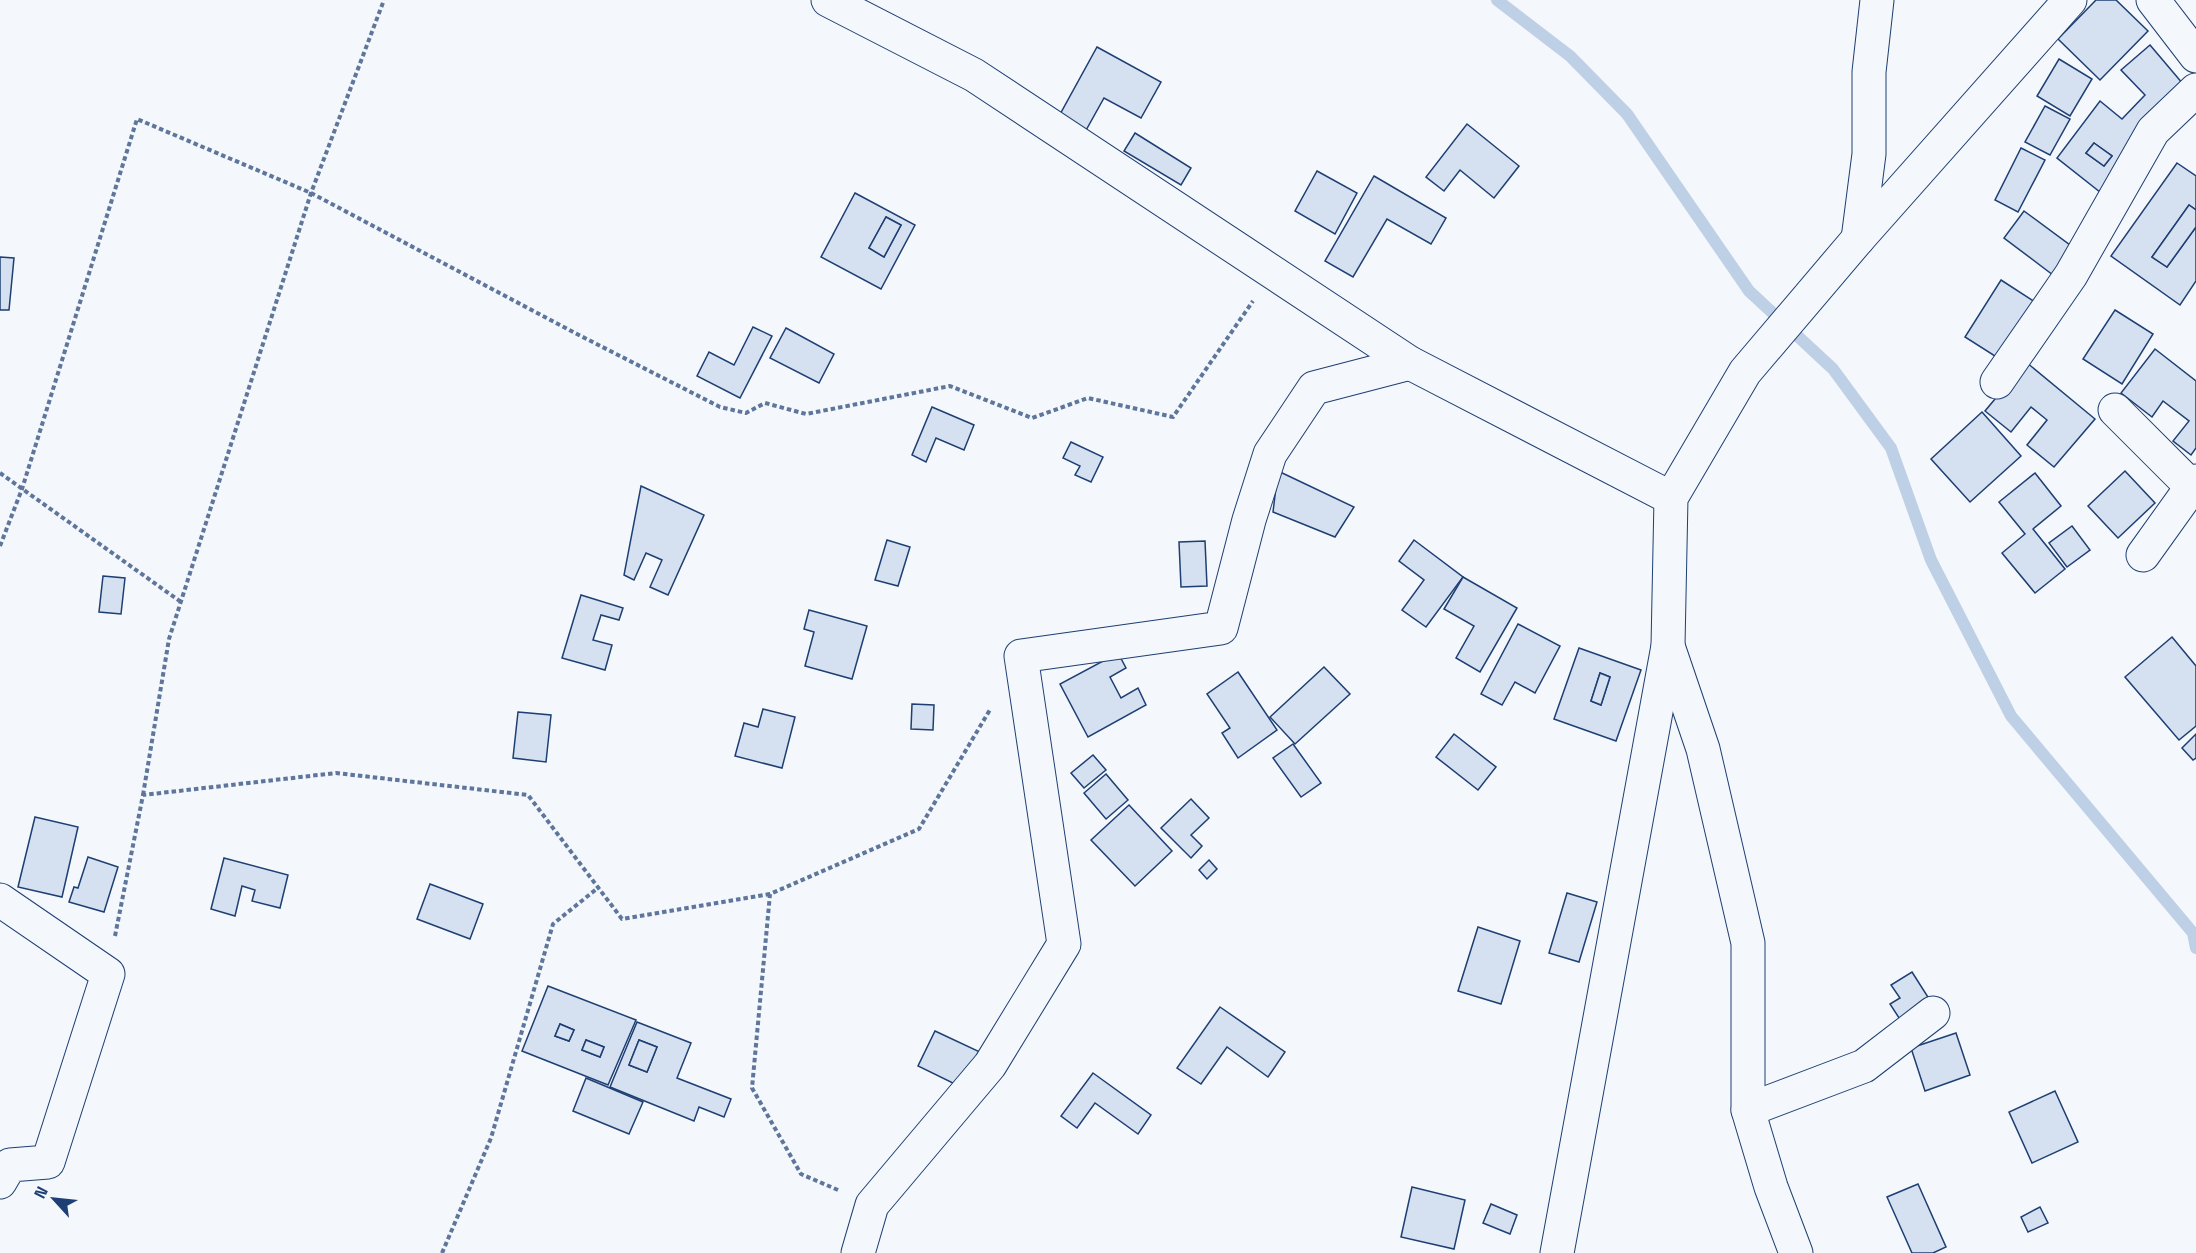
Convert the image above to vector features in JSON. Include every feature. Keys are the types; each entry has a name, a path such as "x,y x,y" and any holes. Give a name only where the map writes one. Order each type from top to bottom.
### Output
{"street":[{"path":"828,0 974,75 1410,363 1671,498"},
{"path":"1858,239 1869,154 1869,72 1877,0"},
{"path":"1557,1253 1668,646 1671,498 1744,372 1858,239 2070,0"},
{"path":"2153,0 2196,56"},
{"path":"1997,382 2071,275 2153,131 2196,90"},
{"path":"858,1253 872,1205 990,1065 1064,944 1022,656 1221,628 1249,520 1270,454 1314,388 1410,363"},
{"path":"2115,410 2194,484 2143,555"},
{"path":"1668,646 1703,750 1748,943 1748,1110 1771,1187 1796,1253"},
{"path":"0,900 108,974 48,1162 10,1165 0,1182"},
{"path":"1748,1110 1864,1066 1933,1013"}],"path":[{"path":"108,974 144,795 170,639 311,193 384,0"},
{"path":"0,546 22,489 137,119 311,193 720,407 746,412 765,403 806,414 950,386 1032,418 1088,398 1173,417 1272,273"},
{"path":"0,473 181,602"},
{"path":"144,795 336,773 528,795 622,919 770,894 919,829 991,707"},
{"path":"442,1253 491,1138 553,924 599,887"},
{"path":"770,894 752,1088 801,1174 872,1205"}],"building":[{"path":"2096,0 2116,0 2148,31 2100,80 2058,39"},
{"path":"2150,45 2189,91 2105,196 2057,158 2100,101 2122,119 2145,95 2121,70","holes":["2094,143 2112,156 2104,166 2086,153"]},
{"path":"1097,47 1161,82 1141,118 1104,98 1085,132 1058,118"},
{"path":"2059,59 2092,79 2070,116 2037,96"},
{"path":"2045,106 2070,119 2050,155 2025,142"},
{"path":"1467,124 1519,166 1494,198 1460,170 1444,191 1426,177"},
{"path":"1135,133 1191,168 1181,185 1124,151"},
{"path":"2094,143 2112,156 2104,166 2086,153"},
{"path":"2021,148 2045,160 2018,212 1995,200"},
{"path":"2177,163 2196,176 2196,210 2189,205 2152,257 2167,267 2196,227 2196,281 2180,305 2111,256"},
{"path":"1317,171 1357,193 1335,234 1295,211"},
{"path":"1374,176 1446,218 1431,244 1387,219 1353,277 1325,261"},
{"path":"855,193 915,225 881,289 821,257","holes":["886,217 901,225 884,257 869,248"]},
{"path":"2189,205 2196,210 2196,227 2167,267 2152,257"},
{"path":"2024,211 2074,248 2053,275 2004,238"},
{"path":"886,217 901,225 884,257 869,248"},
{"path":"0,257 14,258 9,310 0,310"},
{"path":"2001,280 2035,302 1998,358 1965,337"},
{"path":"2115,310 2153,334 2122,384 2083,359"},
{"path":"753,327 772,336 740,398 697,376 709,352 734,365"},
{"path":"786,328 834,354 819,383 770,358"},
{"path":"2155,349 2196,381 2196,448 2191,455 2173,441 2189,421 2163,401 2152,417 2121,393"},
{"path":"2026,362 2095,419 2054,467 2027,445 2047,420 2031,407 2011,432 1985,411"},
{"path":"932,407 974,425 964,450 936,438 926,462 912,455"},
{"path":"1982,412 2021,456 1970,502 1931,459"},
{"path":"1071,442 1103,457 1091,482 1075,475 1080,466 1063,458"},
{"path":"1278,471 1354,507 1335,537 1273,512"},
{"path":"2125,471 2155,503 2118,538 2088,506"},
{"path":"2035,473 2061,506 2033,529 2065,569 2035,593 2002,553 2025,534 1999,502"},
{"path":"641,486 704,515 668,595 650,587 662,560 646,553 634,580 624,575"},
{"path":"2072,526 2090,550 2067,567 2049,543"},
{"path":"887,540 910,547 898,586 875,580"},
{"path":"1414,540 1463,577 1426,627 1402,610 1424,580 1399,561"},
{"path":"1205,541 1207,586 1181,587 1179,542"},
{"path":"103,576 125,578 121,614 99,612"},
{"path":"1463,577 1517,608 1480,672 1456,658 1474,626 1444,609"},
{"path":"581,595 623,608 619,620 601,615 593,640 612,645 605,670 562,658"},
{"path":"809,610 867,626 852,679 805,666 814,632 804,629"},
{"path":"1518,624 1560,646 1535,693 1515,682 1502,705 1481,694"},
{"path":"2172,637 2196,666 2196,726 2179,740 2125,677"},
{"path":"1579,648 1641,670 1616,741 1554,719","holes":["1600,673 1610,677 1601,705 1591,701"]},
{"path":"1118,653 1126,668 1110,677 1121,698 1138,688 1146,705 1088,737 1060,684"},
{"path":"1324,667 1350,694 1295,744 1270,717"},
{"path":"1238,672 1277,730 1238,758 1222,733 1230,728 1207,694"},
{"path":"1600,673 1610,677 1601,705 1591,701"},
{"path":"912,704 934,705 933,730 911,729"},
{"path":"763,709 795,717 782,768 735,756 744,723 758,727"},
{"path":"518,712 551,715 546,762 513,758"},
{"path":"1454,734 1496,767 1478,790 1436,757"},
{"path":"2196,734 2196,758 2193,760 2182,748"},
{"path":"1293,744 1321,783 1301,797 1273,758"},
{"path":"1093,755 1106,770 1084,788 1071,773"},
{"path":"1106,774 1128,800 1106,819 1084,793"},
{"path":"1191,799 1209,818 1191,835 1202,846 1191,858 1161,828"},
{"path":"1129,805 1172,851 1135,886 1091,840"},
{"path":"35,817 78,827 62,897 18,887"},
{"path":"88,857 118,867 104,912 69,902 74,887 78,888"},
{"path":"224,858 288,875 280,908 252,901 255,890 242,886 235,916 211,909"},
{"path":"1209,860 1217,869 1207,879 1199,870"},
{"path":"430,884 483,904 470,939 417,919"},
{"path":"1567,893 1597,902 1579,962 1549,953"},
{"path":"1478,927 1520,941 1501,1004 1458,991"},
{"path":"1912,972 1933,1005 1903,1024 1890,1004 1900,998 1891,985"},
{"path":"548,986 636,1020 608,1085 522,1051","holes":["560,1024 574,1030 569,1041 555,1036","586,1040 604,1047 600,1057 582,1050"]},
{"path":"1220,1007 1285,1052 1268,1077 1227,1047 1201,1084 1177,1068"},
{"path":"637,1022 691,1043 677,1078 731,1099 724,1117 699,1107 694,1121 610,1087","holes":["639,1040 657,1047 647,1072 629,1065"]},
{"path":"560,1024 574,1030 569,1041 555,1036"},
{"path":"935,1031 980,1052 963,1088 918,1066"},
{"path":"1956,1033 1970,1075 1925,1091 1911,1048"},
{"path":"586,1040 604,1047 600,1057 582,1050"},
{"path":"639,1040 657,1047 647,1072 629,1065"},
{"path":"1093,1073 1151,1115 1138,1134 1095,1103 1077,1128 1061,1116"},
{"path":"586,1078 643,1102 629,1134 573,1111"},
{"path":"2055,1091 2078,1142 2032,1163 2009,1112"},
{"path":"1918,1184 1946,1247 1933,1253 1912,1253 1887,1197"},
{"path":"1412,1187 1465,1200 1454,1249 1401,1237"},
{"path":"1491,1204 1517,1215 1510,1234 1483,1223"},
{"path":"2040,1207 2048,1223 2028,1232 2021,1217"}],"waterway":[{"path":"1497,0 1570,56 1627,114 1749,291 1833,369 1891,448 1931,560 2011,716 2193,933 2196,948"}]}
